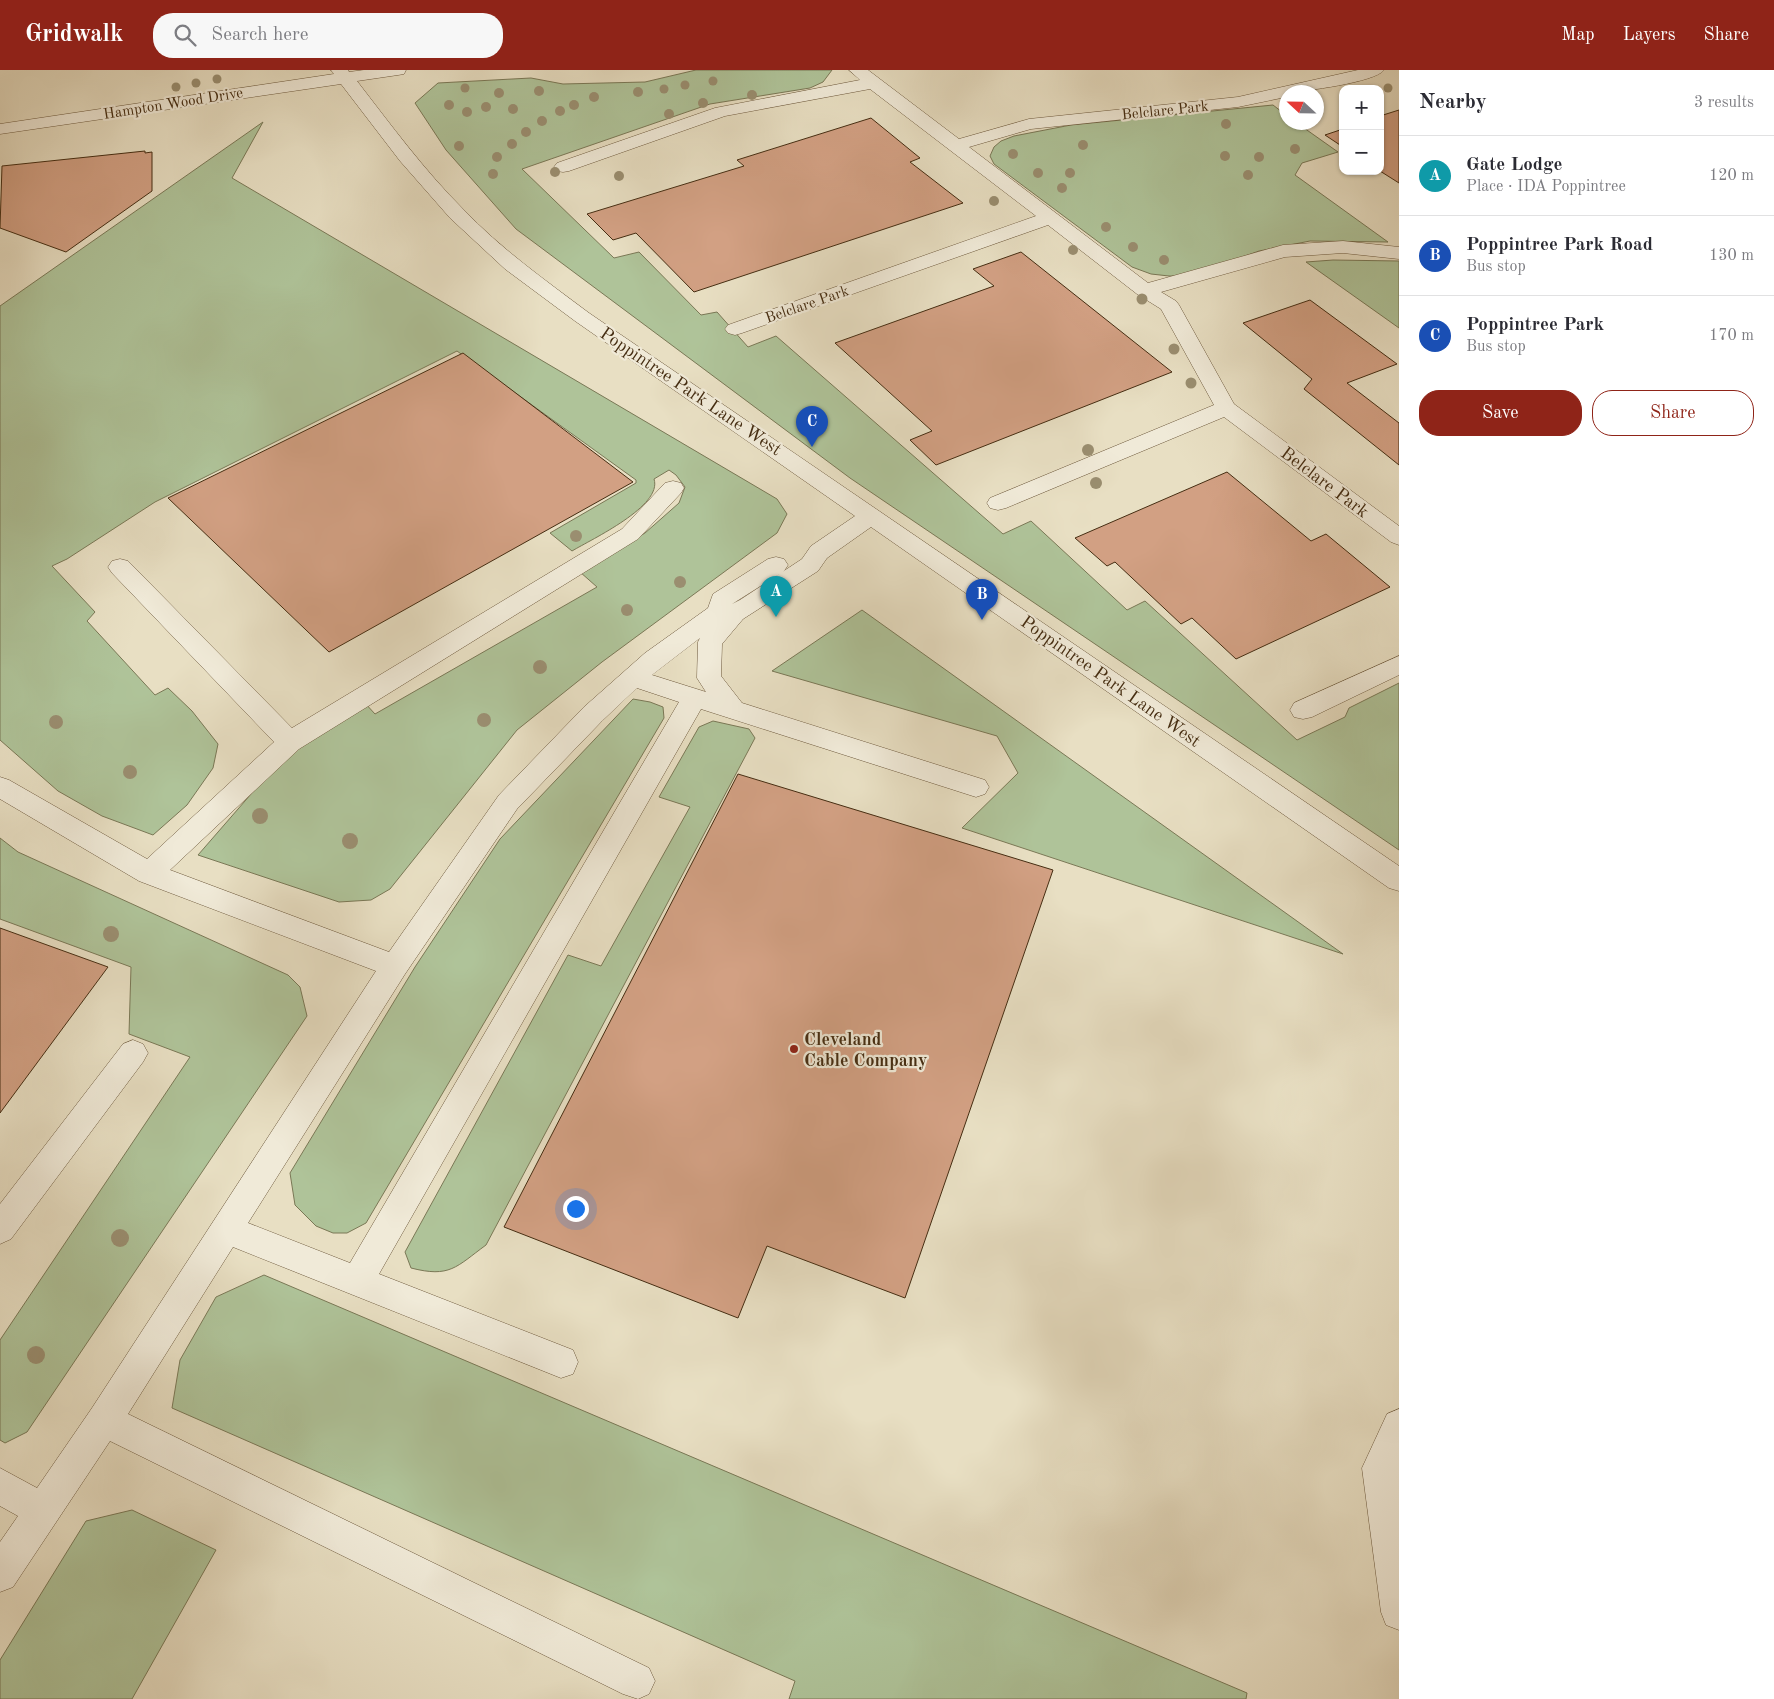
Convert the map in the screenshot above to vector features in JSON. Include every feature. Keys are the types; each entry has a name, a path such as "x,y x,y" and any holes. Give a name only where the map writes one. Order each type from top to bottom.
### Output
{"street":[{"name":"Hampton Wood Drive","path":"0,128 342,74 398,70"},
{"name":"Belclare Park","path":"857,70 1144,290 1169,305 1226,408 1399,537"},
{"name":"Belclare Park","path":"954,146 1029,124 1238,102 1353,77 1376,70"},
{"name":"Poppintree Park Lane West","path":"342,74 412,164 457,214 512,265 582,317 1399,880"},
{"path":"563,167 721,112 873,83"},
{"name":"Belclare Park","path":"735,329 1050,218"},
{"path":"1144,290 1207,274 1283,251 1343,246 1399,253"},
{"path":"998,503 1226,408"},
{"path":"149,873 290,742 630,534 673,488"},
{"path":"0,1574 104,1420 394,966 508,802 593,714 654,659 727,612 810,565 819,552 872,516"},
{"path":"120,568 290,742"},
{"path":"727,612 710,642 709,678 733,709"},
{"path":"1303,710 1399,665"},
{"path":"633,678 976,787"},
{"path":"358,1280 695,697"},
{"path":"0,787 149,873 394,966"},
{"path":"0,1229 133,1053"},
{"path":"227,1229 561,1362"},
{"path":"104,1420 636,1681"},
{"path":"1399,1426 1380,1468 1399,1612"},
{"path":"0,1486 43,1511"}],"green space":[{"path":"696,70 832,70 823,82 810,88 710,104 522,169 614,258 639,252 701,315 717,312 748,347 776,336 1003,534 1031,521 1127,610 1145,601 1297,740 1345,717 1349,708 1399,683 1399,850 850,478 516,229 446,150 415,103 438,83 531,78 563,84 645,82"},
{"path":"1273,105 1279,110 1279,130 1307,130 1338,152 1302,163 1295,175 1388,242 1310,241 1259,251 1190,276 1151,274 1132,267 994,164 990,156 994,147 1001,141 1014,136 1071,125"},
{"path":"263,122 232,178 777,499 787,514 777,533 602,662 517,730 390,889 371,900 339,902 198,855 292,747 364,702 375,714 597,587 580,572 645,533 679,503 685,487 676,475 669,470 654,479 654,489 648,500 624,521 572,551 550,533 636,483 636,480 457,351 155,502 67,559 52,566 95,612 87,621 155,695 168,688 192,711 218,744 213,768 187,805 153,835 102,816 58,791 0,740 0,306"},
{"path":"1333,260 1399,261 1399,328 1306,262"},
{"path":"862,610 1343,954 962,828 1018,773 997,736 772,671"},
{"path":"633,699 663,707 664,718 366,1223 347,1233 333,1233 316,1226 295,1205 290,1173 415,967 500,839"},
{"path":"713,721 749,729 755,738 486,1245 459,1265 444,1271 424,1271 411,1268 405,1252 568,955 601,966 690,807 659,797 699,727"},
{"path":"0,838 18,852 288,975 300,987 307,1016 27,1432 5,1443 0,1440 0,1340 190,1057 129,1034 131,967 0,919"},
{"path":"264,1275 1247,1693 1246,1699 789,1699 795,1681 172,1408 180,1360 216,1297"},
{"path":"132,1510 216,1550 132,1699 0,1699 0,1660 86,1521"}],"building":[{"path":"1399,110 1399,183 1384,174 1384,115"},
{"path":"871,118 920,158 910,162 963,203 694,292 636,233 613,240 587,214 744,166 737,160"},
{"path":"1339,130 1339,144 1325,135"},
{"path":"145,151 145,153 152,152 152,191 66,252 0,228 2,166"},
{"path":"1021,252 1172,372 936,465 910,440 932,431 835,343 994,286 973,269"},
{"path":"1310,300 1397,364 1347,383 1399,423 1399,465 1304,389 1312,379 1243,323"},
{"path":"463,353 633,482 329,652 168,498"},
{"path":"1227,472 1311,541 1326,534 1390,587 1236,659 1192,618 1181,624 1115,562 1107,566 1075,538"},
{"name":"Cleveland Cable Company","path":"738,774 1053,870 905,1298 767,1246 738,1318 504,1227"},
{"path":"0,928 108,967 0,1113"}],"place":[{"name":"Poppintree Park","path":"812,447"},
{"name":"Gate Lodge","path":"776,617"},
{"name":"Poppintree Park Road","path":"982,620"},
{"name":"Cleveland Cable Company","path":"794,1049"}]}
